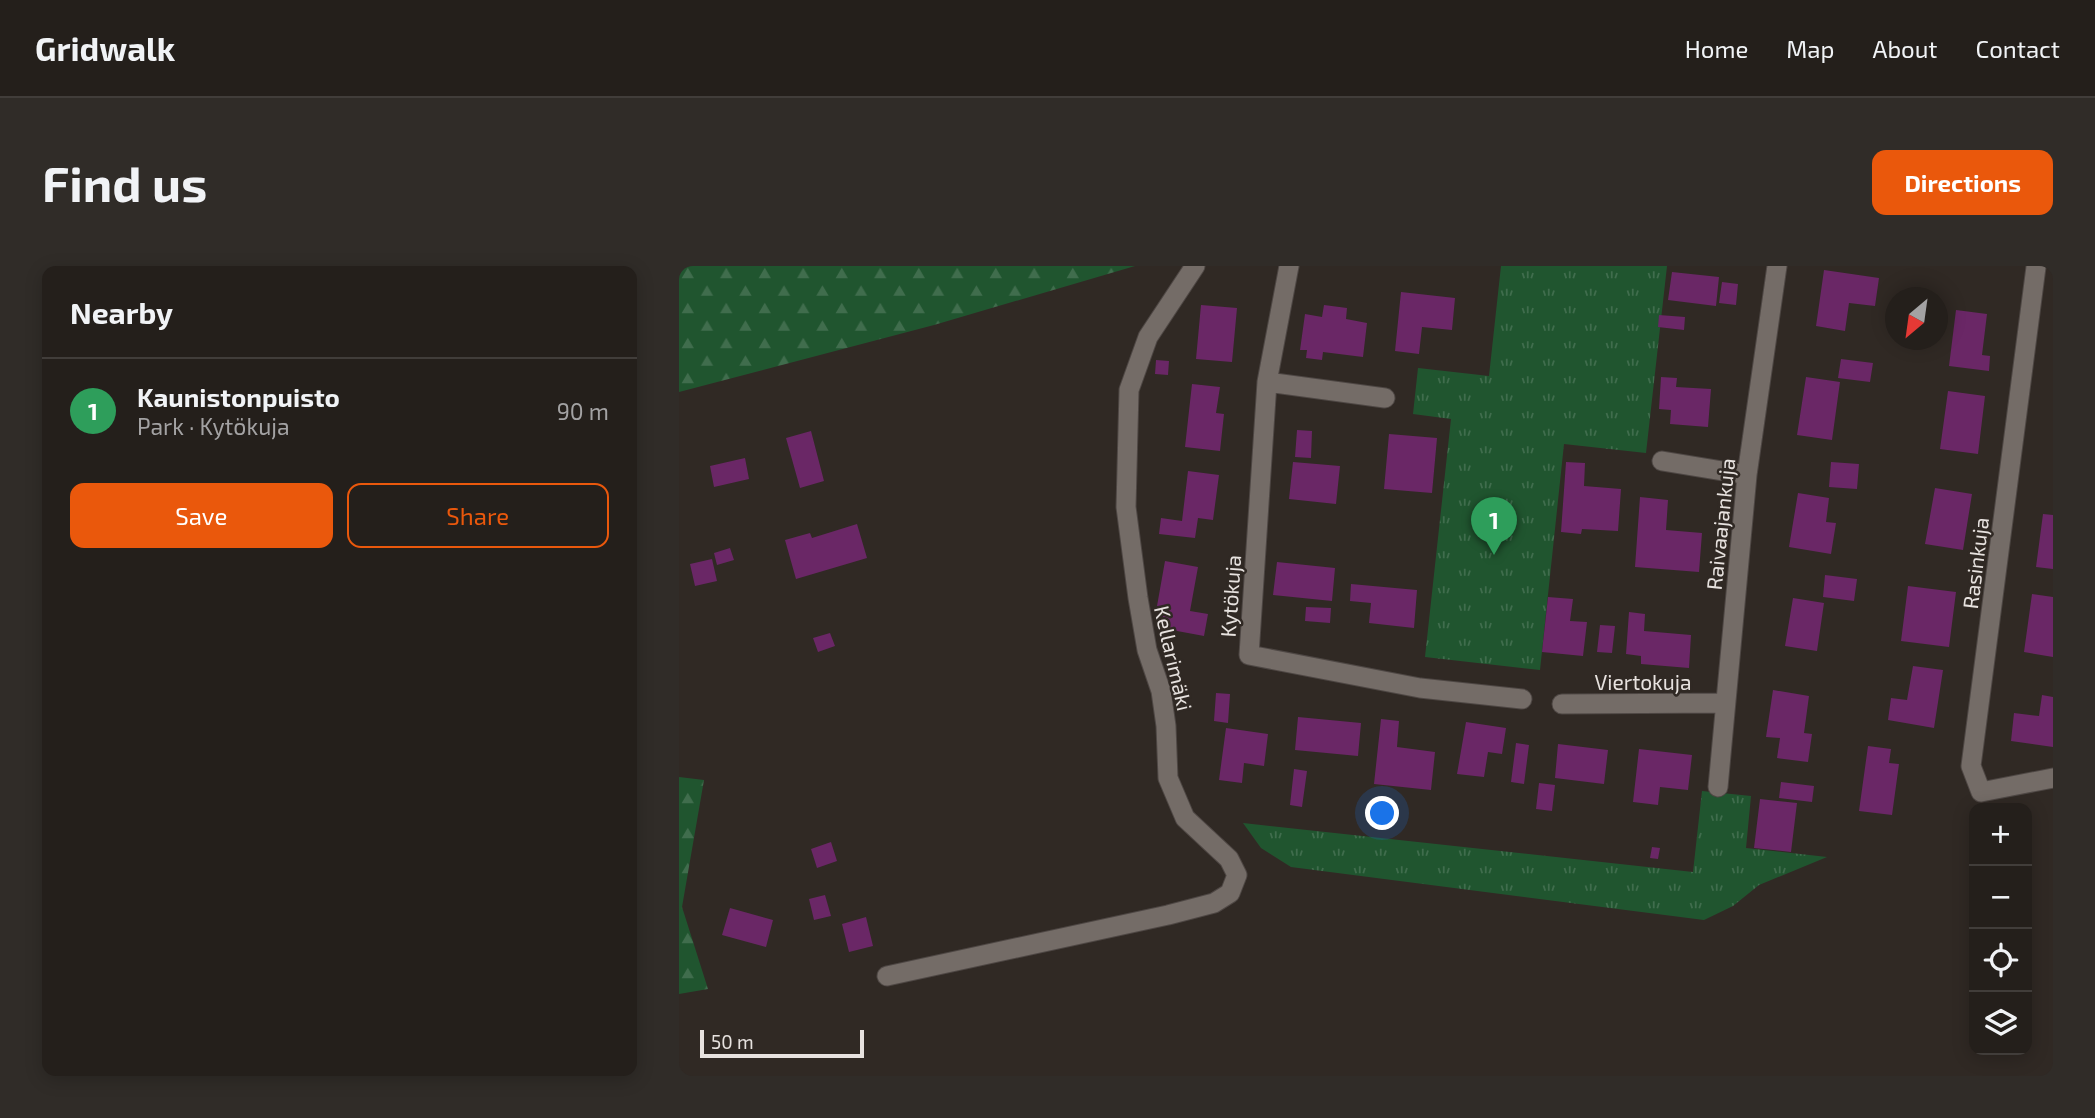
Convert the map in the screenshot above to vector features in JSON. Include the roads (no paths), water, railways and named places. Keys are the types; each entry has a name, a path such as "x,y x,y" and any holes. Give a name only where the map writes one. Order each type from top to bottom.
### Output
{"street":[{"name":"Kellarimäki","path":"887,976 1168,915 1214,903 1230,893 1237,874 1229,859 1185,817 1168,778 1166,726 1161,691 1145,637 1126,507 1129,390 1148,338 1195,266"},
{"name":"Kytökuja","path":"1289,266 1267,382 1249,655 1420,688 1522,699"},
{"name":"Raivaajankuja","path":"1718,787 1747,475 1777,266"},
{"name":"Rasinkuja","path":"2040,267 1971,766 1981,792 2053,778"},
{"path":"1267,382 1385,398"},
{"path":"1662,461 1747,475"},
{"name":"Viertokuja","path":"1562,704 1725,703"}],"place":[{"name":"Kaunistonpuisto","path":"1494,555"}]}
